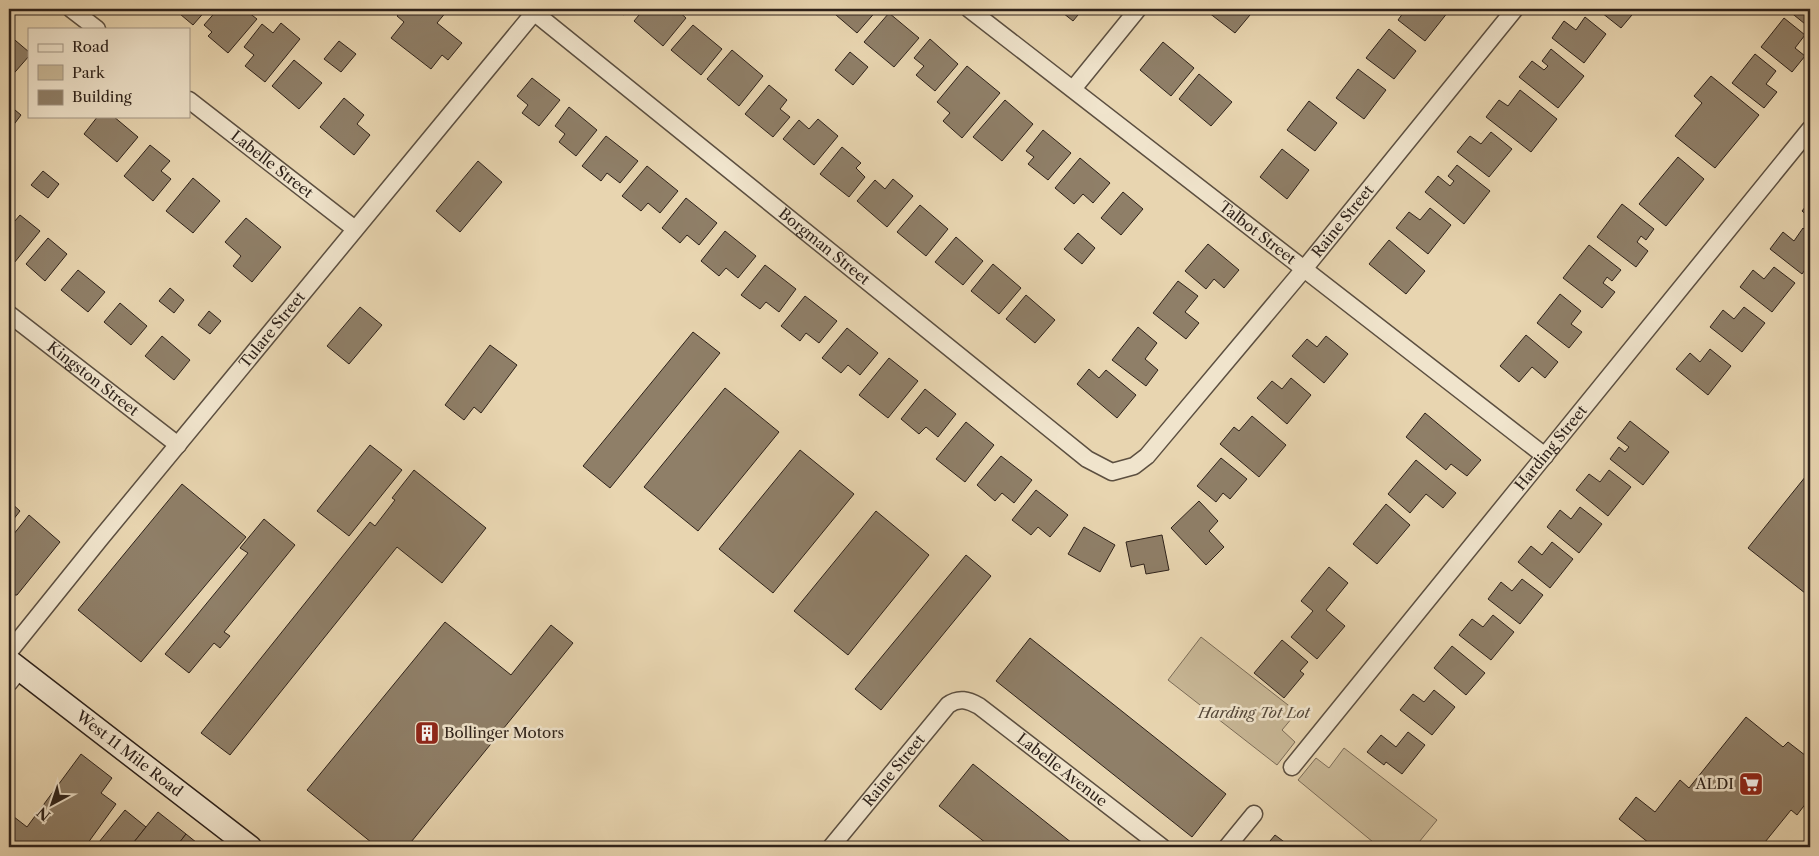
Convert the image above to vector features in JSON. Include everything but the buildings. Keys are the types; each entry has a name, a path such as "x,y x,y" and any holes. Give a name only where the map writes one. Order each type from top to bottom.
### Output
{"main road":[{"name":"West 11 Mile Road","path":"11,666 250,847"}],"street":[{"path":"71,9 96,28"},
{"name":"Talbot Street","path":"969,9 1545,456"},
{"path":"1073,89 1138,9"},
{"name":"Raine Street","path":"1124,469 1134,466 1147,456 1304,269 1515,9"},
{"name":"Tulare Street","path":"11,666 178,445 533,10"},
{"name":"Borgman Street","path":"533,10 1087,459 1112,472 1124,469"},
{"name":"Labelle Street","path":"190,101 355,229"},
{"name":"Harding Street","path":"1292,767 1810,129"},
{"name":"Kingston Street","path":"9,314 178,445"},
{"name":"Raine Street","path":"831,847 948,705 954,700 961,699"},
{"name":"Labelle Avenue","path":"961,699 979,706 1162,847"},
{"path":"1227,847 1254,814"}],"green space":[{"name":"Harding Tot Lot","path":"1201,637 1297,712 1282,730 1295,742 1277,765 1168,680"},
{"name":"Harding Tot Lot","path":"1344,748 1437,820 1415,847 1379,847 1298,780 1316,758 1329,768"}],"place":[{"name":"Bollinger Motors","path":"427,733"},
{"name":"ALDI","path":"1751,784"}]}
